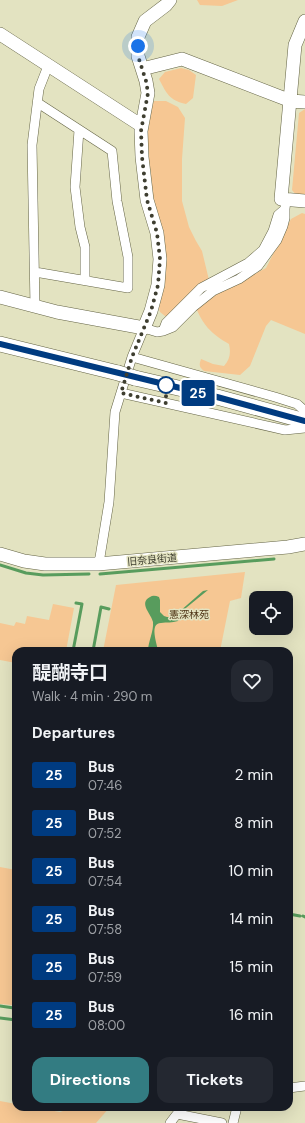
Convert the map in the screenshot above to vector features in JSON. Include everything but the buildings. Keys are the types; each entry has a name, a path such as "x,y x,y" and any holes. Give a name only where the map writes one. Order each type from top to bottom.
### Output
{"main road":[{"path":"0,344 305,420"}],"street":[{"path":"98,564 109,502 115,412 132,357 151,311 158,285 160,259 157,233 147,200 142,157 141,131 148,93 146,81 138,56 138,37 145,21 166,5 170,0"},
{"path":"285,204 281,199 295,45 305,21"},
{"path":"0,34 142,126"},
{"path":"142,69 182,59 291,101 305,102"},
{"path":"35,307 32,145 39,89 48,66"},
{"path":"35,272 128,288 128,257 117,201 112,150 38,102"},
{"path":"79,130 75,187 80,228 85,247 85,280"},
{"path":"0,298 57,312 144,328 157,332 163,331 166,323 201,288 248,263 263,250 273,231 278,214 285,204 305,201"},
{"path":"132,357 276,397 297,404 305,411"},
{"path":"121,393 285,430 305,428"},
{"name":"旧奈良街道","path":"0,554 24,561 45,564 98,564 288,547 305,544"},
{"path":"293,1088 305,1086"},
{"path":"233,1123 236,1111"},
{"path":"170,1123 177,1114 222,1123"}],"green space":[{"path":"197,0 238,0 222,6 200,5"},
{"path":"181,68 189,70 196,75 193,98 186,104 176,101 169,96 159,79 165,72"},
{"path":"154,101 166,101 178,107 185,118 182,159 182,201 189,227 202,251 209,280 168,316 165,316 160,312 159,308 163,287 151,190 151,173 147,153 147,122"},
{"path":"305,109 305,196 296,195 292,190 299,113"},
{"path":"302,213 305,214 305,334 271,320 266,326 250,366 240,375 204,371 200,366 201,359 213,364 224,366 229,358 230,347 229,344 208,328 195,305 266,268 291,219"},
{"name":"憲深林苑","path":"245,572 241,598 230,601 221,647 104,647 116,585"},
{"path":"53,604 74,608 67,647 12,647 12,662 0,660 0,623 14,626 16,622 25,624 27,616 49,620"},
{"path":"0,867 12,869 12,1005 0,1004"},
{"path":"0,1101 12,1103 12,1111 106,1111 96,1123 0,1123"}],"shaded area":[{"path":"208,590 181,612 178,621 157,624 155,626 155,639 157,647 149,647 153,629 153,622 145,606 145,602 152,596 159,597 160,612 164,616 171,617 203,591"}],"waterway":[{"path":"100,574 274,559"},
{"path":"0,565 26,573 43,575 89,574"},
{"path":"74,647 82,604 76,603"},
{"path":"94,647 101,607 109,609"},
{"path":"293,915 300,916"},
{"path":"0,1006 12,1008"},
{"path":"0,1018 12,1020"}],"bus line":[{"name":"25","path":"0,344 217,397 305,421"}],"route":[{"path":"138,46 138,56 146,81 148,93 144,108 141,131 142,157 147,200 157,233 160,259 158,285 151,311 132,357 121,393 166,403 166,385"}]}
